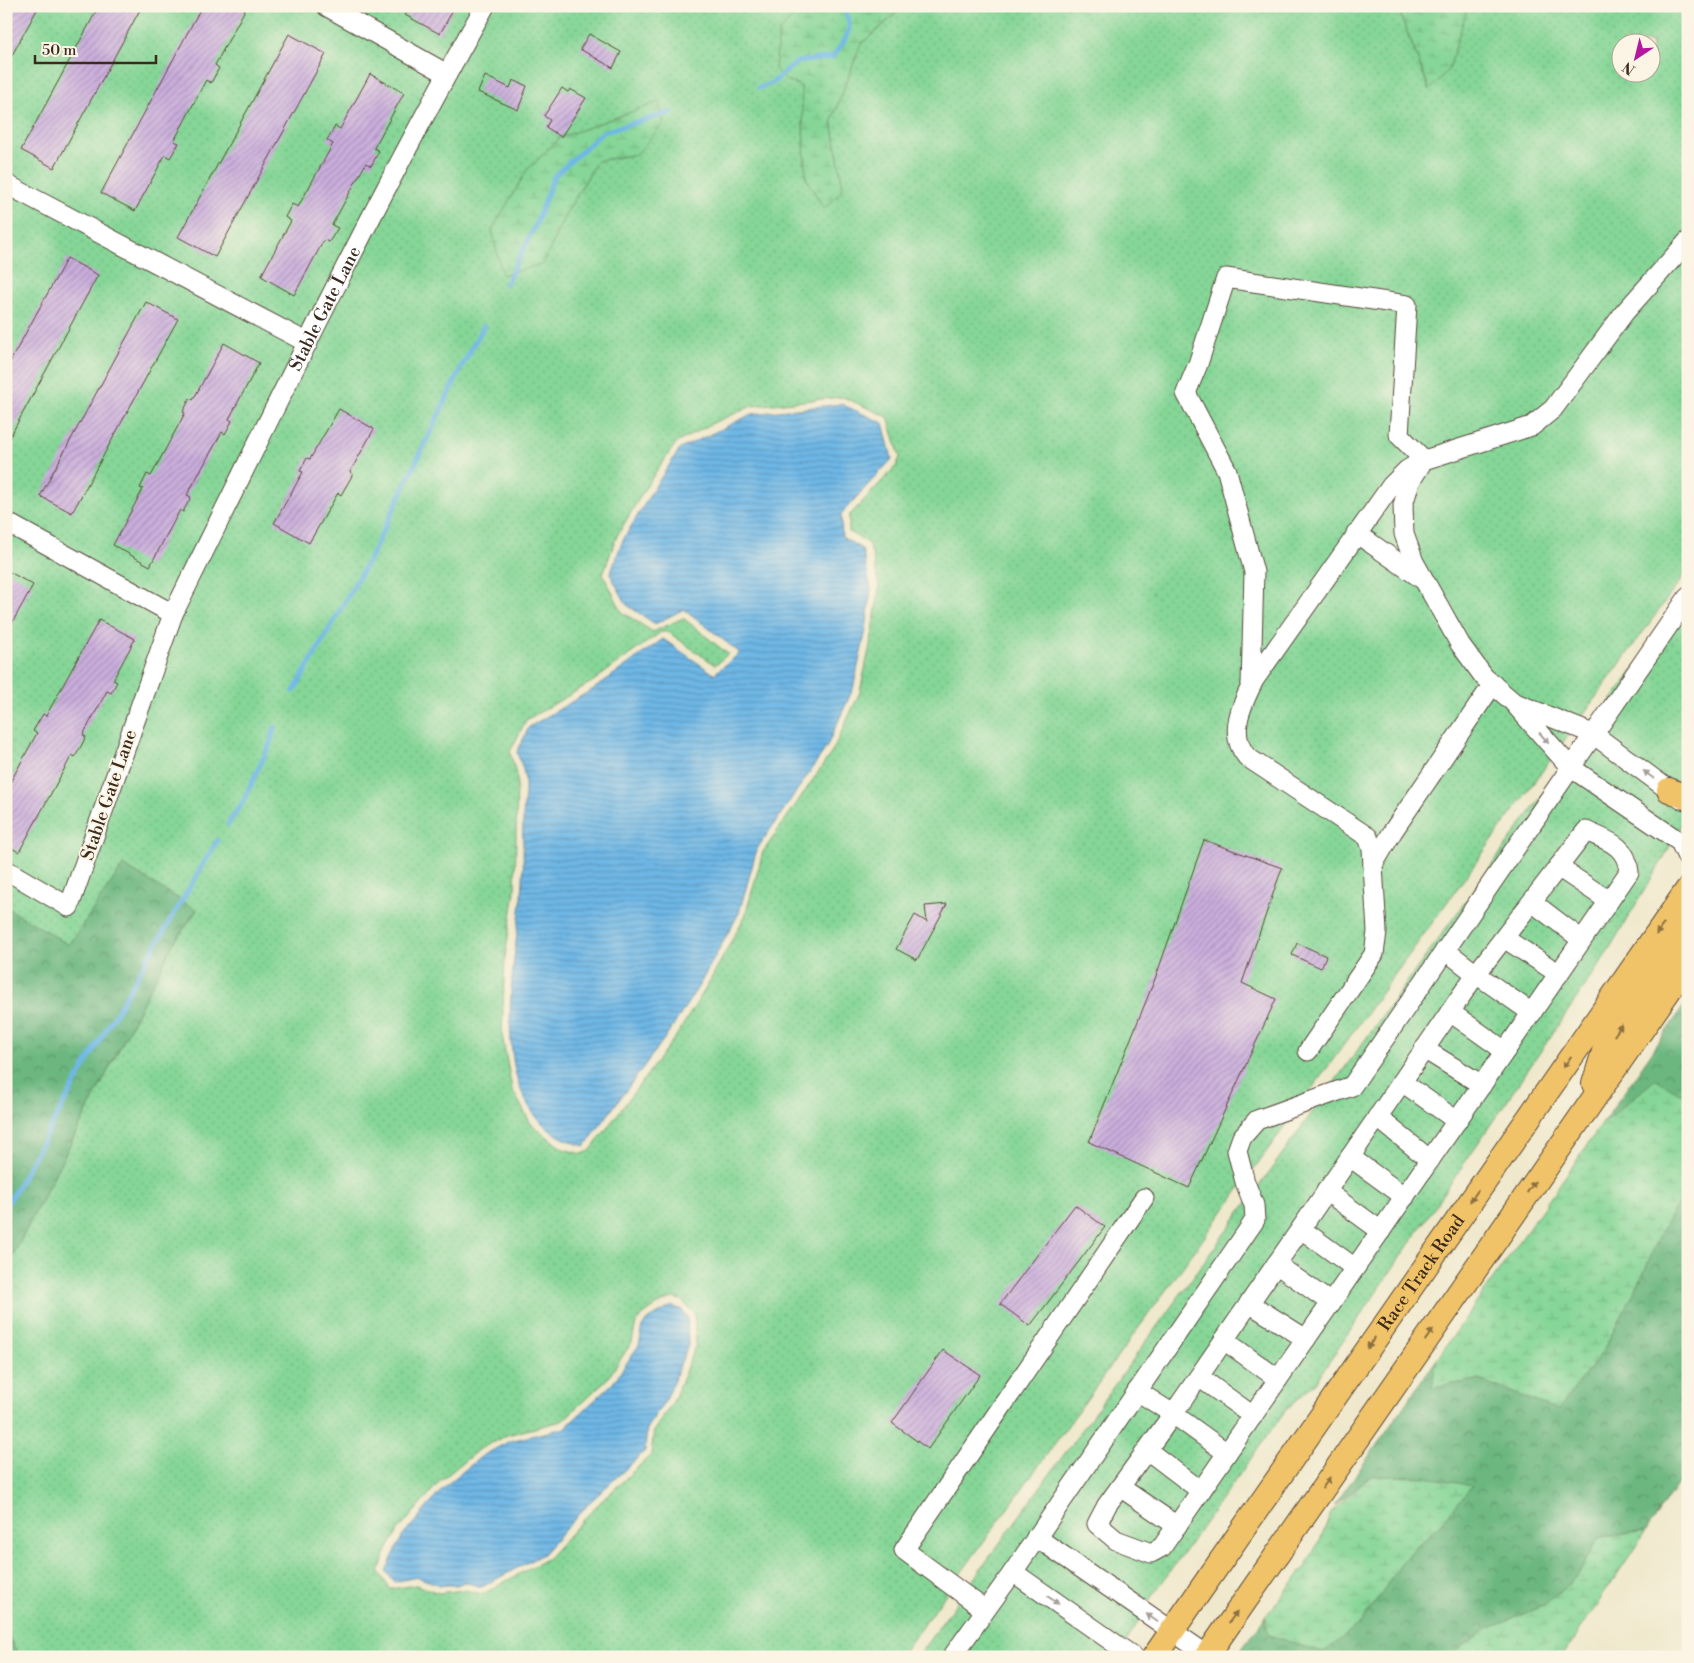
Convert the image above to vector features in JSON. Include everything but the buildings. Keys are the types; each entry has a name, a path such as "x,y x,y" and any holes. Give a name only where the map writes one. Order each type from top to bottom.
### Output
{"main road":[{"name":"Race Track Road","path":"1154,1657 1170,1631 1688,889"},
{"path":"1587,1108 1605,1048 1688,928"},
{"path":"1206,1656 1688,963"}],"lane":[{"path":"326,6 447,74"},
{"name":"Stable Gate Lane","path":"6,870 69,907 173,614 308,343 447,74 485,6"},
{"path":"6,184 308,343"},
{"path":"1308,1051 1374,954 1377,932 1372,848 1368,837 1247,757 1238,747 1236,736 1238,725 1250,687 1356,533 1391,486 1407,470 1424,460 1532,426 1553,409 1624,313 1688,241"},
{"path":"1250,687 1254,572 1227,471 1186,392 1198,364 1226,278 1407,305 1398,435 1424,460"},
{"path":"1424,460 1410,482 1403,505 1404,534 1414,562 1460,644 1484,677 1512,701 1570,767 1680,842 1688,859"},
{"path":"6,522 173,614"},
{"path":"1356,533 1425,582"},
{"path":"952,1657 1013,1572 1255,1220 1254,1205 1245,1182 1237,1151 1242,1137 1257,1120 1352,1086 1688,597"},
{"path":"1373,865 1397,824 1493,684"},
{"path":"1512,701 1556,721 1593,734 1678,794 1688,804"},
{"path":"1586,831 1616,845 1628,859 1629,872 1162,1547 1151,1553 1116,1540 1098,1524 1107,1505 1173,1414 1476,974 1558,867 1586,831"},
{"path":"1558,867 1609,901"},
{"path":"1532,902 1582,940"},
{"path":"1504,938 1559,974"},
{"path":"1445,950 1532,1013"},
{"path":"1450,1012 1505,1051"},
{"path":"1424,1049 1482,1085"},
{"path":"1402,1082 1457,1121"},
{"path":"1378,1117 1430,1160"},
{"path":"1350,1157 1405,1196"},
{"path":"1326,1191 1381,1231"},
{"path":"985,1610 904,1550 1144,1198"},
{"path":"1301,1229 1355,1268"},
{"path":"1276,1264 1331,1303"},
{"path":"1249,1303 1306,1339"},
{"path":"1224,1340 1278,1379"},
{"path":"1198,1377 1253,1416"},
{"path":"1137,1391 1227,1453"},
{"path":"1147,1450 1201,1491"},
{"path":"1120,1487 1177,1526"},
{"path":"1036,1537 1206,1656"},
{"path":"1013,1572 1134,1657"}],"green space":[{"path":"6,6 805,6 779,31 786,80 801,86 806,178 843,189 832,120 861,44 905,6 1397,6 1429,89 1467,9 1466,6 1688,6 1688,570 900,1657 22,1657 13,1646 6,1630 6,1269 173,944 197,910 69,945 6,907","holes":["561,137 637,154 597,161 564,217 543,264","843,397 888,417 900,457 897,465 849,516 849,532 868,543 879,586 873,631 860,692 832,752 763,852 745,916 706,988 676,1036 590,1151 582,1154 563,1149 531,1124 512,1089 502,1035 505,957 515,891 517,778 510,752 526,720 592,682 661,632 668,632 715,665 728,654 683,618 653,632 622,612 603,574 617,536 647,485 676,443 713,423 752,406","673,1298 681,1300 694,1313 696,1344 673,1402 654,1430 651,1455 595,1507 548,1558 483,1594 464,1590 439,1593 416,1585 390,1589 379,1572 387,1550 398,1531 440,1481 478,1450 507,1435 562,1421 608,1378 632,1342 636,1323 641,1317 657,1305"]},
{"path":"805,6 905,6 861,44 832,120 843,189 824,209 806,178 801,86 785,80 775,69 779,31"},
{"path":"1397,6 1466,6 1467,9 1449,69 1430,90"},
{"path":"659,102 664,123 637,154 597,161 564,217 543,264 502,275 492,230 527,170 561,137"},
{"path":"1688,595 1688,788 1665,778 1657,795 1688,808 1688,812 1663,859 1602,961 1314,1384 1285,1411 1153,1595 1118,1657 917,1657"},
{"path":"123,865 197,910 173,944 6,1269 6,907 69,945"},
{"path":"1688,1000 1688,1098 1656,1080 1602,1124"},
{"path":"1656,1079 1688,1098 1688,1186 1660,1234 1640,1281 1603,1351 1558,1410 1480,1380 1432,1387 1437,1359 1602,1124"},
{"path":"1688,1186 1688,1469 1646,1531 1598,1538 1578,1575 1547,1604 1482,1632 1449,1657 1236,1657 1266,1616 1266,1629 1361,1623 1405,1558 1439,1525 1426,1477 1371,1476 1334,1506 1437,1359 1432,1387 1480,1380 1558,1410 1603,1351 1640,1281 1660,1234"},
{"path":"1371,1476 1426,1477 1472,1486 1439,1525 1405,1558 1361,1623 1323,1653 1270,1635 1266,1629 1266,1616 1305,1567 1321,1538 1331,1512"},
{"path":"1646,1531 1562,1657 1449,1657 1482,1632 1547,1604 1578,1575 1598,1538"},
{"path":"6,1630 13,1646 22,1657 6,1657"}],"water":[{"path":"841,404 883,423 892,459 841,514 842,537 862,549 871,589 866,630 853,689 826,748 757,849 739,913 700,984 670,1031 585,1146 551,1131 529,1107 516,1075 511,1038 511,1000 523,883 525,785 517,752 529,727 595,688 663,639 714,674 740,653 684,609 655,624 627,605 610,574 623,540 680,449 752,414"},
{"path":"672,1306 682,1310 687,1317 688,1345 666,1400 647,1427 645,1451 590,1502 543,1554 482,1587 464,1582 457,1585 440,1585 417,1577 394,1582 386,1571 402,1537 445,1486 482,1456 510,1441 565,1428 613,1383 639,1345 646,1321"}],"waterway":[{"path":"759,88 772,83 797,62 833,57 848,33 849,21 842,6"},
{"path":"506,284 535,226 554,176 603,132 672,112"},
{"path":"294,691 372,554 462,366 484,326"},
{"path":"228,824 243,802 269,746 275,727"},
{"path":"6,1207 90,1057 217,841"}]}
